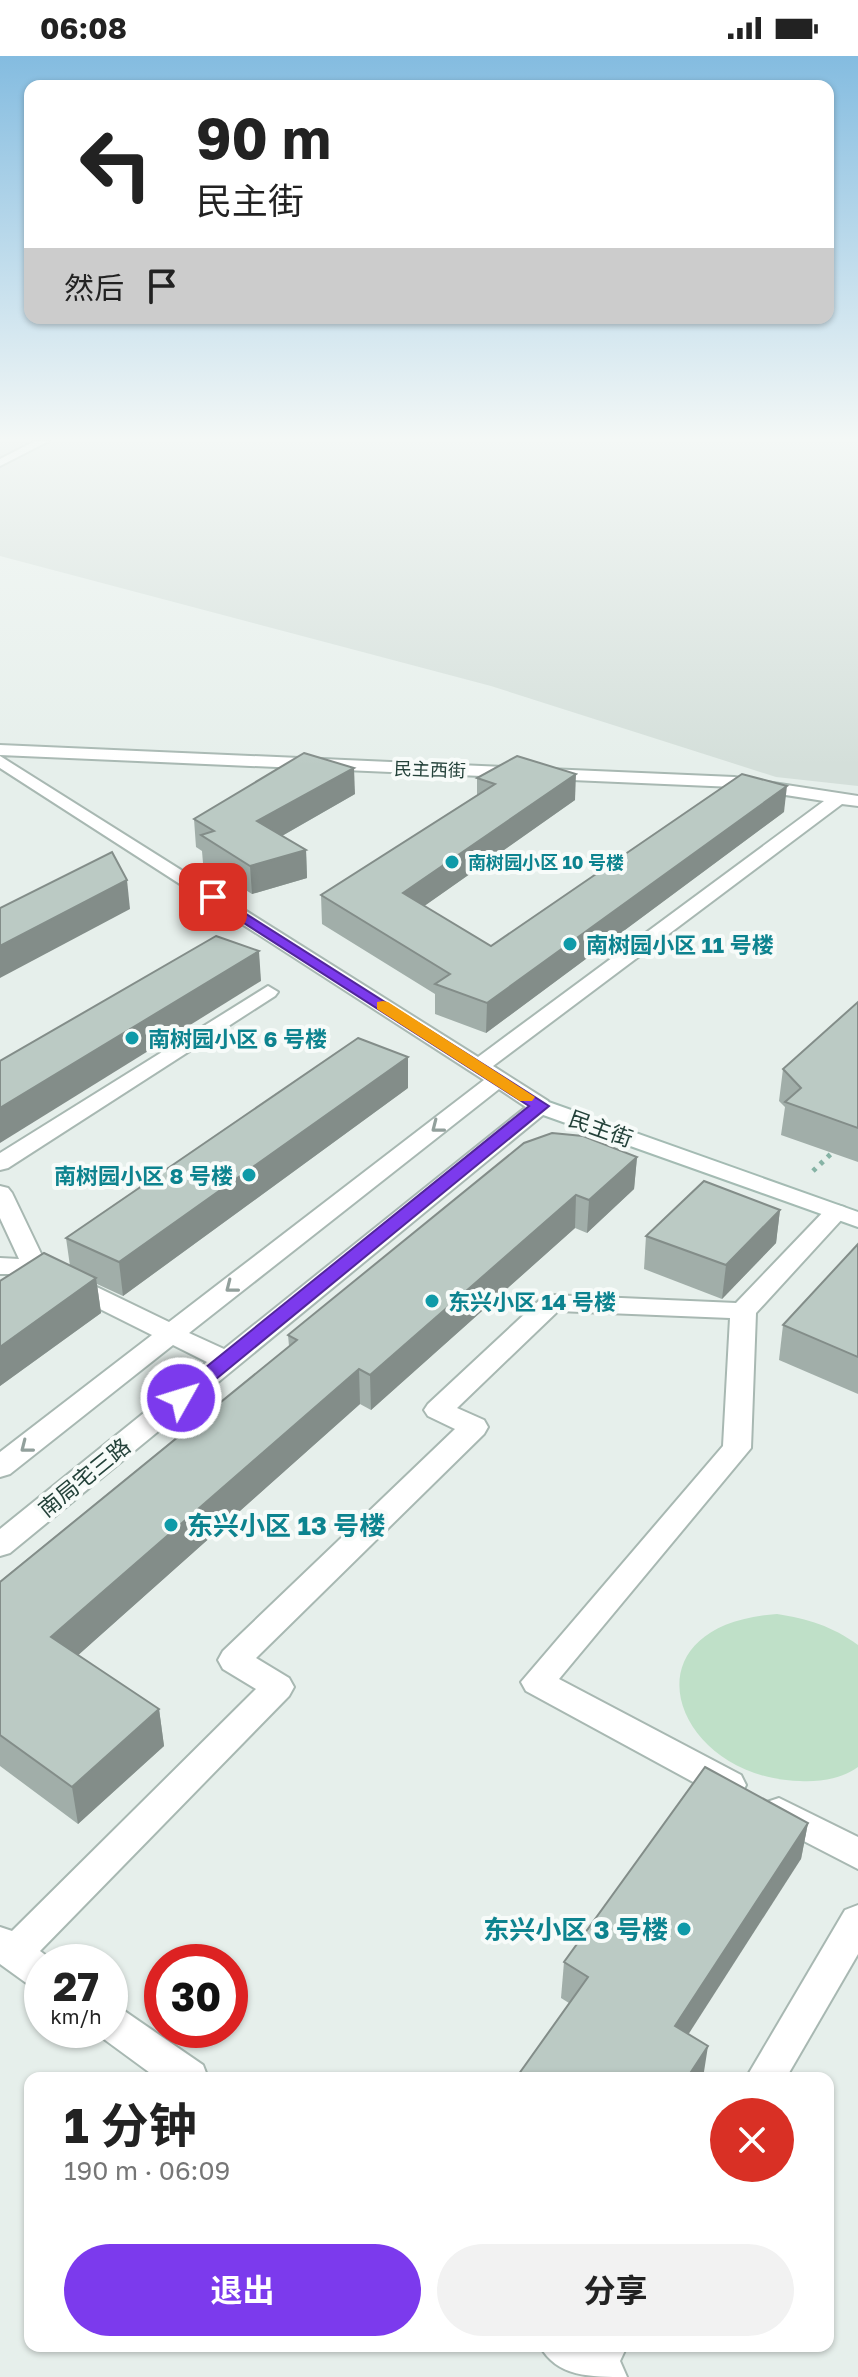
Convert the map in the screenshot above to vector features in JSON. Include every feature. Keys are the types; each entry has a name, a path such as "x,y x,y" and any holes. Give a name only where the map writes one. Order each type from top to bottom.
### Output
{"street":[{"name":"民主西街","path":"0,750 734,782 848,800"},
{"name":"民主街","path":"0,761 540,1106 847,1216"},
{"path":"0,1467 172,1334 488,1073 848,800"},
{"path":"0,1163 268,992"},
{"name":"南局宅三路","path":"0,1545 540,1106"},
{"path":"3,1204 35,1267"},
{"path":"19,1956 278,1687 234,1660 474,1427 438,1410 552,1303 743,1311 847,1216"},
{"path":"0,1266 35,1267 226,1361"},
{"path":"743,1311 737,1448 537,1682 858,1854"},
{"path":"769,2072 858,1921"},
{"path":"128,2035 181,2072"}],"path":[{"path":"789,1195 838,1147"}],"shaded area":[{"path":"0,549 858,549 858,786 776,777 491,686 0,556"}],"green space":[{"path":"777,1614 819,1624 858,1645 858,1767 845,1774 830,1779 800,1781 756,1773 720,1755 695,1730 681,1700 681,1671 696,1644 727,1624"}],"building":[{"path":"304,753 354,768 257,821 306,850 250,866 201,835 214,831 194,819"},
{"path":"517,756 576,774 403,893 491,946 742,774 787,786 487,1003 435,984 450,974 321,895 495,784 477,778"},
{"path":"112,852 127,880 0,946 0,908"},
{"path":"216,936 259,951 0,1108 0,1061"},
{"path":"858,1002 858,1128 785,1102 801,1088 783,1069"},
{"path":"358,1038 408,1057 119,1262 66,1238"},
{"path":"552,1133 583,1136 637,1157 589,1200 576,1195 370,1375 359,1369 51,1637 159,1709 72,1787 0,1735 0,1582 297,1340 288,1335 524,1143"},
{"path":"704,1181 780,1210 726,1265 646,1236"},
{"path":"858,1244 858,1357 783,1325"},
{"path":"44,1253 96,1278 0,1347 0,1281"},
{"name":"东兴小区 3 号楼","path":"705,1767 808,1823 675,2026 708,2046 691,2072 520,2072 588,1977 564,1962"}],"slow traffic":[{"path":"383,1006 526,1097"}],"place":[{"name":"南树园小区 10 号楼","path":"452,862"},
{"name":"南树园小区 11 号楼","path":"570,944"},
{"name":"南树园小区 6 号楼","path":"132,1038"},
{"name":"南树园小区 8 号楼","path":"249,1175"},
{"name":"东兴小区 14 号楼","path":"432,1301"},
{"name":"东兴小区 13 号楼","path":"171,1525"},
{"name":"东兴小区 3 号楼","path":"684,1929"}],"route":[{"path":"181,1398 540,1106 213,897"}]}
